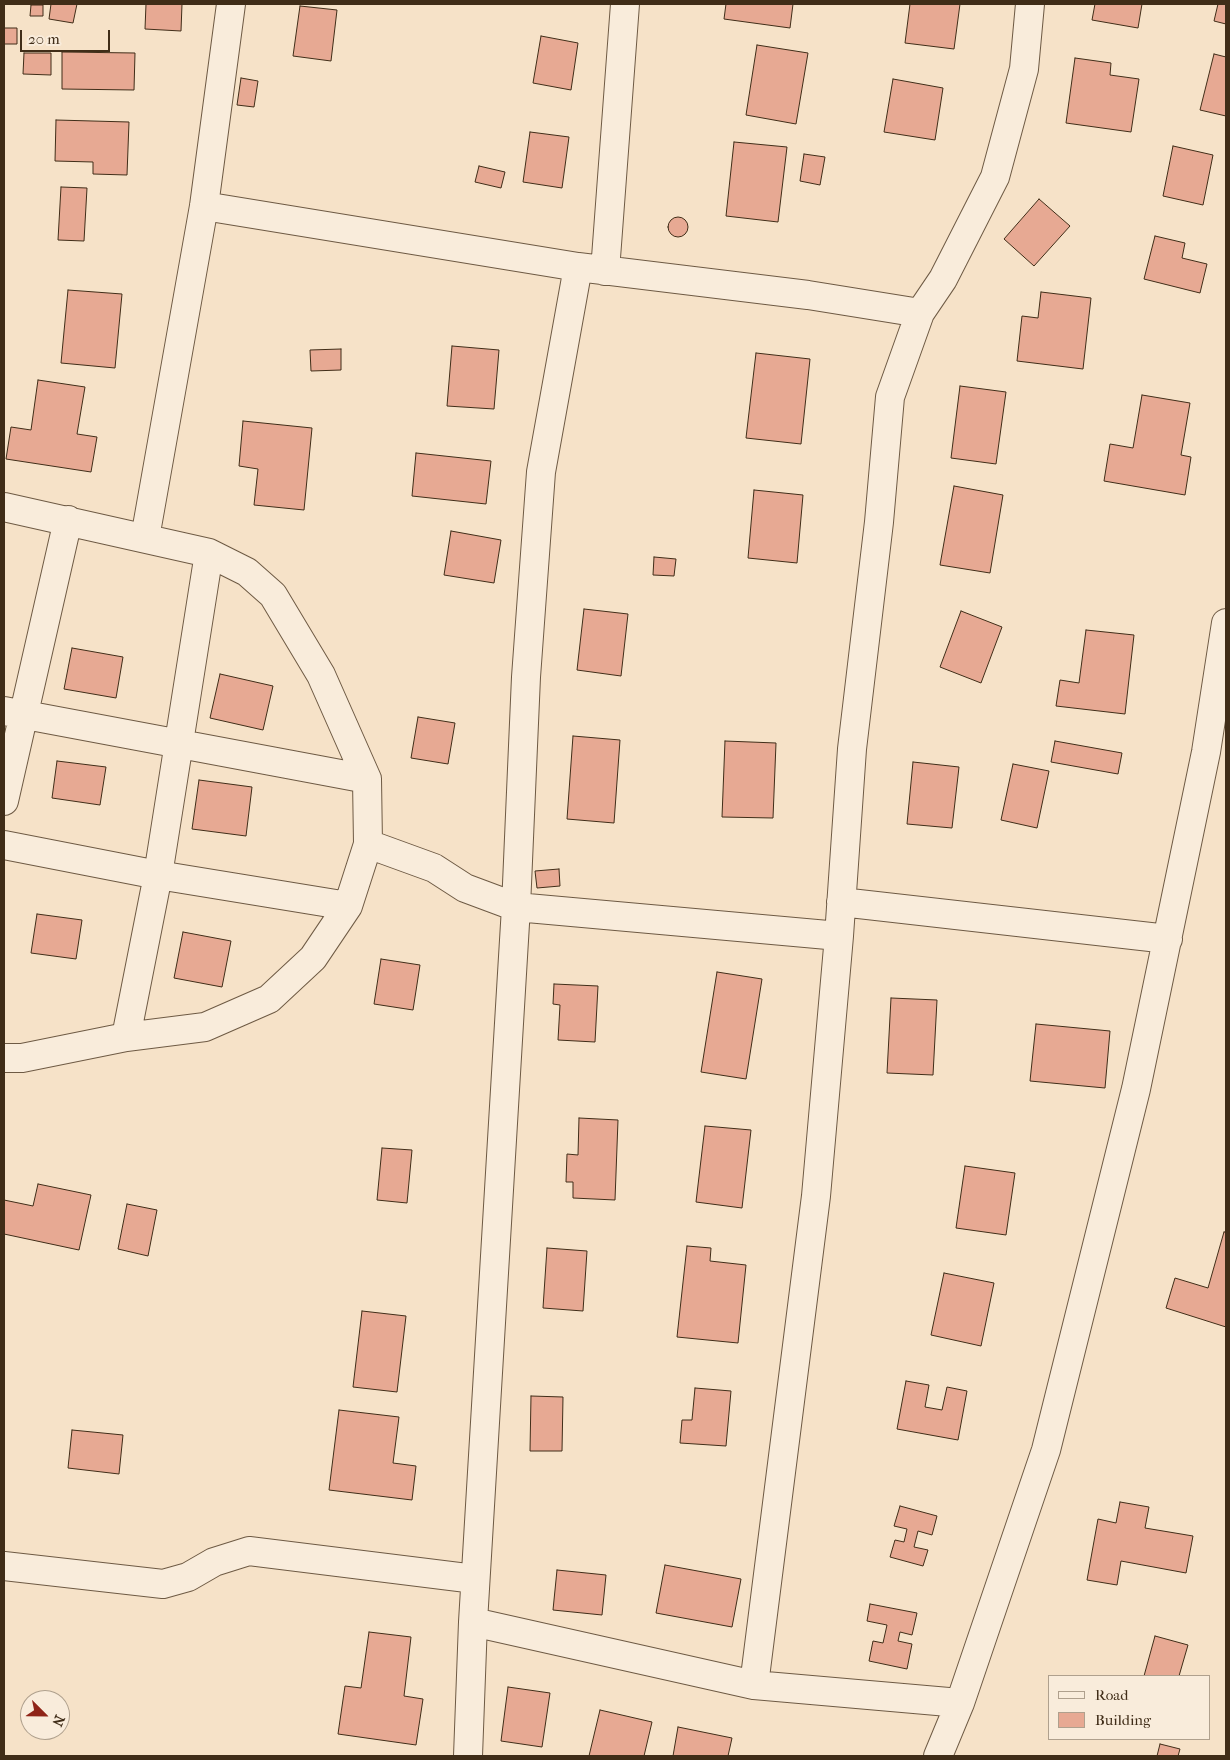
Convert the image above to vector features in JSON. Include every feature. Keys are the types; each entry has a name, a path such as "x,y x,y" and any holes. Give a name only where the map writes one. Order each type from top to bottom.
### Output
{"street":[{"path":"145,538 204,206 231,4"},
{"path":"605,270 625,4"},
{"path":"754,1686 816,1196 842,902 852,749 879,522 890,397 920,313 942,279 995,177 1024,70 1030,4"},
{"path":"204,206 578,267 808,295 920,313"},
{"path":"468,1756 475,1579 516,907 526,677 540,472 578,267"},
{"path":"4,507 209,553 247,572 272,595 320,675 367,779 368,844 348,906 313,958 269,999 204,1027 126,1037 22,1058 4,1058"},
{"path":"4,800 14,713 68,520"},
{"path":"126,1037 158,875 209,553"},
{"path":"938,1756 960,1703 1046,1450 1136,1089 1206,752 1226,623"},
{"path":"14,713 178,742 367,779"},
{"path":"368,844 434,868 466,888 516,907 839,936"},
{"path":"4,845 158,875 348,906"},
{"path":"842,902 1168,939"},
{"path":"4,1566 163,1584 188,1577 214,1562 249,1551 475,1579"},
{"path":"473,1622 754,1686 960,1703"}],"building":[{"path":"51,4 77,4 73,23 49,19"},
{"path":"146,4 182,4 181,31 145,29"},
{"path":"726,4 793,4 790,28 724,19"},
{"path":"910,4 960,4 954,49 905,43"},
{"path":"1095,4 1142,4 1138,28 1092,20"},
{"path":"1218,4 1226,4 1226,24 1214,21"},
{"path":"31,5 43,5 43,16 30,16"},
{"path":"300,6 337,10 331,61 293,56"},
{"path":"4,28 17,28 17,44 4,44"},
{"path":"541,36 578,43 571,90 533,83"},
{"path":"757,45 808,53 796,124 746,115"},
{"path":"62,52 135,53 134,90 62,89"},
{"path":"24,53 51,53 51,75 23,74"},
{"path":"1214,54 1226,57 1226,116 1200,110"},
{"path":"1075,58 1111,63 1110,75 1139,79 1131,132 1066,123"},
{"path":"241,78 258,81 254,107 237,105"},
{"path":"893,79 943,88 935,140 884,132"},
{"path":"56,120 129,122 127,175 93,174 93,162 55,161"},
{"path":"530,132 569,137 562,188 523,182"},
{"path":"734,142 787,147 778,222 726,216"},
{"path":"1173,146 1213,155 1203,205 1163,196"},
{"path":"804,154 825,157 820,185 800,181"},
{"path":"479,166 505,172 501,188 475,182"},
{"path":"61,187 87,188 84,241 58,240"},
{"path":"1039,199 1070,226 1034,266 1004,239"},
{"path":"674,217 682,217 688,223 688,231 682,237 674,237 668,231 668,223"},
{"path":"1155,236 1185,243 1182,258 1207,264 1200,293 1144,279"},
{"path":"68,290 122,294 115,368 61,363"},
{"path":"1041,292 1091,298 1083,369 1017,361 1022,316 1038,318"},
{"path":"452,346 499,350 494,409 447,406"},
{"path":"341,349 341,370 311,371 310,350"},
{"path":"756,353 810,359 801,444 746,438"},
{"path":"38,380 85,387 77,434 97,437 91,472 6,459 11,427 31,430"},
{"path":"960,386 1006,392 996,464 951,458"},
{"path":"1142,395 1190,403 1181,455 1191,457 1185,495 1104,481 1110,444 1133,448"},
{"path":"243,421 312,428 304,510 254,505 258,469 239,466"},
{"path":"416,453 491,461 486,504 412,496"},
{"path":"954,486 1003,495 990,573 940,565"},
{"path":"754,490 803,495 797,563 748,558"},
{"path":"451,531 501,540 494,583 444,575"},
{"path":"654,557 676,559 674,576 653,575"},
{"path":"584,609 628,614 621,676 577,670"},
{"path":"961,611 1002,627 981,683 940,667"},
{"path":"1086,630 1134,635 1125,714 1056,706 1060,680 1079,683"},
{"path":"72,648 123,657 116,698 64,689"},
{"path":"220,674 273,686 263,730 210,718"},
{"path":"418,717 455,723 448,764 411,758"},
{"path":"573,736 620,740 614,823 567,819"},
{"path":"725,741 776,743 773,818 722,817"},
{"path":"1055,741 1122,753 1118,774 1051,762"},
{"path":"57,761 106,767 100,805 52,798"},
{"path":"913,762 959,767 952,828 907,824"},
{"path":"1013,764 1049,771 1037,828 1001,820"},
{"path":"199,780 252,787 246,836 192,829"},
{"path":"559,869 560,886 537,888 535,871"},
{"path":"37,914 82,920 76,959 31,953"},
{"path":"183,932 231,941 222,987 174,978"},
{"path":"381,959 420,965 413,1010 374,1004"},
{"path":"717,972 762,979 746,1079 701,1072"},
{"path":"554,984 598,986 595,1042 558,1040 560,1005 553,1004"},
{"path":"891,998 937,1000 933,1075 887,1073"},
{"path":"1036,1024 1110,1031 1105,1088 1030,1081"},
{"path":"579,1118 618,1120 615,1200 573,1198 573,1182 566,1182 567,1154 578,1155"},
{"path":"705,1126 751,1130 742,1208 696,1202"},
{"path":"382,1148 412,1150 407,1203 377,1200"},
{"path":"965,1166 1015,1173 1006,1235 956,1228"},
{"path":"38,1184 91,1195 79,1250 4,1234 4,1200 33,1206"},
{"path":"127,1204 157,1210 148,1256 118,1249"},
{"path":"1224,1232 1226,1232 1226,1327 1166,1308 1175,1278 1208,1288"},
{"path":"687,1246 711,1248 710,1261 746,1265 738,1343 677,1337"},
{"path":"547,1248 587,1251 583,1311 543,1308"},
{"path":"944,1273 994,1283 981,1346 931,1335"},
{"path":"362,1311 406,1316 397,1392 353,1387"},
{"path":"906,1381 929,1385 925,1407 942,1410 947,1387 967,1391 958,1440 897,1429"},
{"path":"695,1388 731,1391 726,1446 680,1443 682,1420 692,1420"},
{"path":"531,1396 563,1397 562,1451 530,1451"},
{"path":"339,1410 399,1417 393,1463 416,1466 412,1500 329,1490"},
{"path":"72,1430 123,1435 119,1474 68,1468"},
{"path":"1120,1502 1149,1507 1145,1528 1193,1536 1186,1573 1121,1561 1117,1585 1087,1580 1098,1519 1116,1523"},
{"path":"900,1506 937,1516 932,1535 918,1531 914,1547 928,1550 923,1566 890,1557 895,1540 904,1542 907,1529 894,1526"},
{"path":"665,1565 741,1579 732,1627 656,1613"},
{"path":"557,1570 606,1575 602,1615 553,1610"},
{"path":"870,1604 917,1613 912,1635 900,1632 898,1641 912,1644 907,1669 869,1661 873,1641 883,1643 887,1625 867,1621"},
{"path":"369,1632 411,1637 404,1696 423,1699 416,1745 338,1734 345,1686 361,1688"},
{"path":"1155,1636 1188,1645 1179,1675 1144,1675"},
{"path":"508,1687 550,1693 542,1747 501,1741"},
{"path":"600,1710 652,1722 644,1756 589,1756"},
{"path":"678,1727 732,1738 728,1756 673,1756"},
{"path":"1160,1744 1180,1749 1178,1756 1157,1756"}]}
